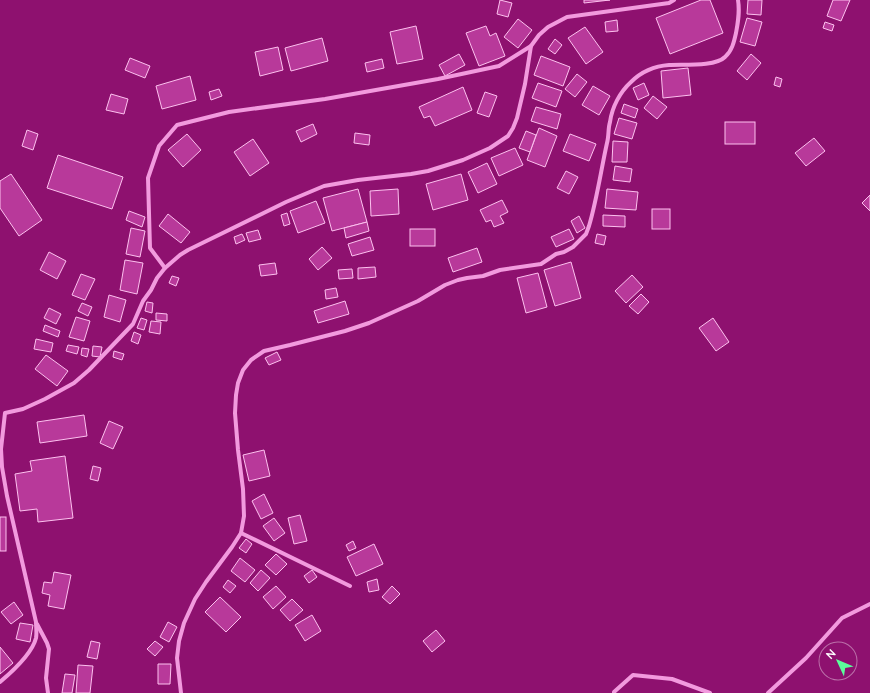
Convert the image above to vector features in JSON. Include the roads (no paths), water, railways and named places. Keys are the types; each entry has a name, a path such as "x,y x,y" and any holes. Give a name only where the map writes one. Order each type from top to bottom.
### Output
{"street":[{"path":"165,268 150,248 148,178 159,146 177,124 229,112 325,99 438,79 499,66 531,46 539,35 548,27 567,17 669,3 674,0"},
{"path":"181,693 177,658 179,641 184,623 195,599 228,554 241,533 244,516 243,489 235,421 235,401 238,383 243,370 251,360 264,351 370,323 418,301 458,280 483,276 500,270 541,264 556,254 573,247 586,234 589,226 608,139 609,122 612,110 620,95 630,82 652,68 668,65 692,65 716,62 724,58 734,42 739,16 738,0"},
{"path":"0,682 32,648 36,636 36,622 7,496 2,467 2,412 23,409 74,383 89,370 133,324 143,301 165,268 180,255 203,242 286,202 324,186 428,171 463,160 490,148 508,136 517,118 525,84 531,46"},
{"path":"241,533 350,586"},
{"path":"768,693 806,658 842,618 870,604"},
{"path":"36,622 49,649 46,678 48,693"},
{"path":"614,693 633,675 672,679 710,693"}]}
